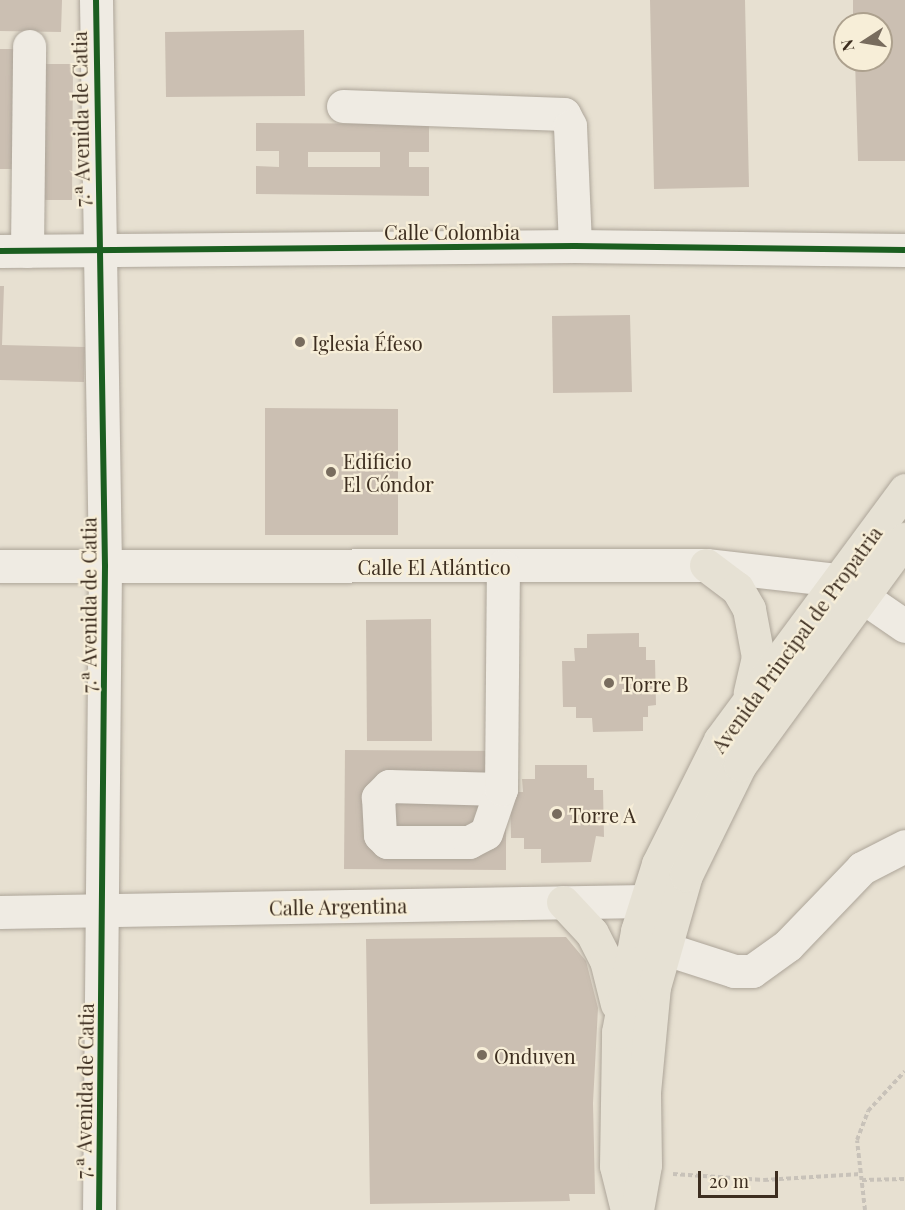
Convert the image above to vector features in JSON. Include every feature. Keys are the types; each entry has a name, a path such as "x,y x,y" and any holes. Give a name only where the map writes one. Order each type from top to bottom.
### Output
{"main road":[{"name":"Avenida Principal de Propatria","path":"627,1210 616,1166 618,1032 625,982 660,906 684,807 733,748 850,588 905,490"},
{"name":"Avenida Principal de Propatria","path":"733,748 749,700 850,588 905,539"},
{"path":"706,566 737,588 749,609 758,657 749,700"},
{"path":"563,902 592,933 606,960 615,989 618,1032"},
{"name":"Avenida Principal de Propatria","path":"637,1210 645,1165 648,1035 663,948 660,906"}],"street":[{"name":"7.ª Avenida de Catia","path":"96,0 98,250 105,566 99,1210"},
{"path":"13,251 29,46"},
{"path":"342,106 564,114 570,126 575,246"},
{"name":"Calle Colombia","path":"13,251 575,246 905,250"},
{"path":"501,789 503,566"},
{"name":"Calle El Atlántico","path":"0,567 706,566 850,588"},
{"path":"850,588 905,626"},
{"path":"663,948 734,971 752,971 788,945 862,868 905,846"},
{"name":"Calle Argentina","path":"0,912 102,912 563,902 660,906"}],"path":[{"path":"865,1210 857,1140 868,1111 905,1071"},
{"path":"645,1165 683,1177 718,1180 861,1174"},
{"path":"862,1180 905,1179"}],"building":[{"path":"0,0 62,0 61,32 0,31"},
{"path":"650,0 745,0 749,187 654,189"},
{"path":"853,0 905,0 905,161 858,161 855,72 893,72 893,12 853,12"},
{"path":"304,30 305,96 166,97 165,32"},
{"path":"0,49 15,49 14,169 0,169"},
{"path":"46,64 73,64 72,200 44,200"},
{"path":"256,123 429,124 429,152 409,152 409,167 429,167 429,196 256,194 256,166 279,167 279,151 256,151","holes":["308,152 380,152 380,167 308,167"]},
{"path":"0,286 4,286 2,345 85,347 84,382 0,380"},
{"path":"630,315 632,392 553,393 552,316"},
{"name":"Edificio El Cóndor","path":"265,408 398,409 398,535 265,535"},
{"path":"431,619 432,741 367,741 366,620"},
{"name":"Torre B","path":"639,633 639,647 646,647 646,660 655,660 656,705 648,706 648,717 643,717 643,731 593,732 592,718 576,718 576,707 563,707 562,661 575,661 574,648 587,648 587,634"},
{"path":"345,750 506,751 506,870 344,869"},
{"name":"Torre A","path":"535,765 587,765 587,778 594,778 594,790 603,790 604,837 596,836 591,862 541,863 541,849 524,849 524,838 511,838 510,792 523,792 522,779 535,779"},
{"name":"Onduven","path":"566,937 586,961 598,1008 593,1103 595,1194 569,1194 570,1201 370,1204 366,939"}],"cycle path":[{"path":"96,0 105,566 99,1210"},
{"path":"0,251 575,246 905,250"}],"place":[{"name":"Iglesia Éfeso","path":"300,342"},
{"name":"Edificio El Cóndor","path":"331,472"},
{"name":"Torre B","path":"609,683"},
{"name":"Torre A","path":"557,814"},
{"name":"Onduven","path":"482,1055"}]}
